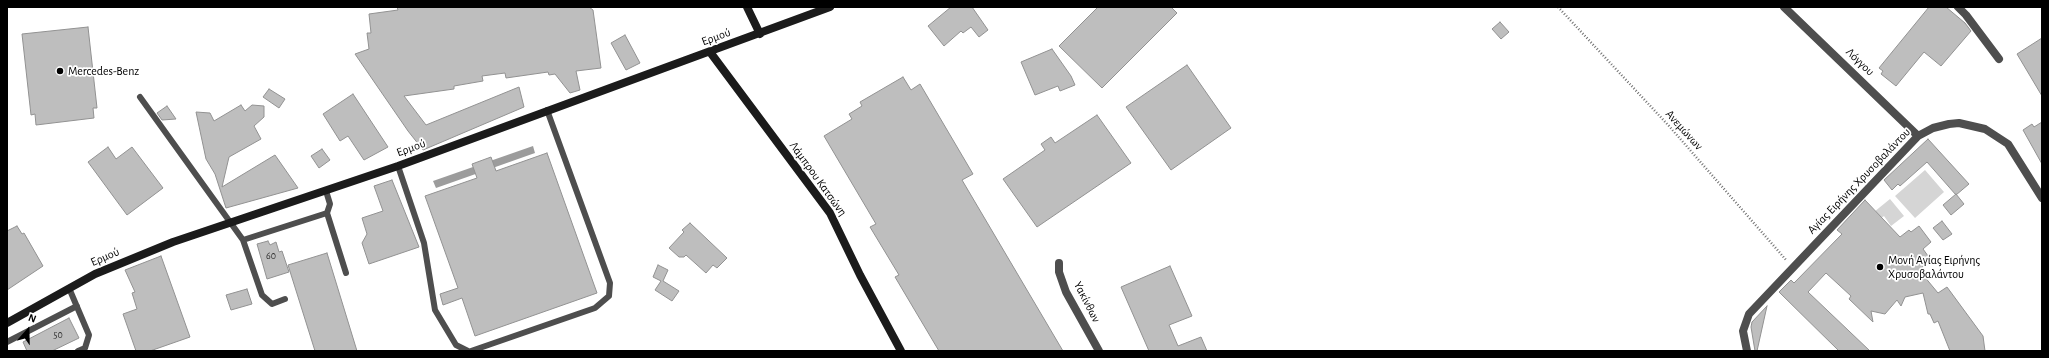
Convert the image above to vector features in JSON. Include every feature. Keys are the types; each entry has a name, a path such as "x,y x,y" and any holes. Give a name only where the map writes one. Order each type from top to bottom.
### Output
{"street":[{"path":"747,7 760,34"},
{"name":"Ερμού","path":"7,323 69,288 122,262 173,242 398,166 830,7"},
{"name":"Λόγγου","path":"1784,7 1918,136"},
{"path":"1958,7 1966,15 1999,59"},
{"name":"Λάμπρου Κατσώνη","path":"710,52 830,213 860,275 901,351"},
{"name":"Αγίας Ειρήνης Χρυσοβαλάντου","path":"1748,351 1743,331 1746,318 1918,136 1933,128 1949,124 1960,124 1985,129 2008,144 2042,198"},
{"name":"Υακίνθων","path":"1059,263 1059,272 1066,292 1099,351"}],"lane":[{"path":"140,97 243,240 262,296 272,304 285,299"},
{"path":"471,351 595,308 608,296 610,283 547,110"},
{"path":"398,166 424,243 435,310 456,345 468,351"},
{"path":"326,191 330,204 327,213 346,273"},
{"path":"243,240 327,213"},
{"path":"69,288 90,339 85,348 78,351"},
{"path":"7,342 77,306"}],"path":[{"name":"Ανεμώνων","path":"1558,7 1669,126 1792,268"}],"shaded area":[{"path":"533,146 535,153 436,188 433,181"},
{"path":"1925,170 1944,192 1915,218 1895,196"},
{"path":"1890,199 1904,216 1891,226 1884,216 1880,219 1874,212"}],"building":[{"path":"397,7 589,7 593,10 601,68 576,71 580,90 570,93 555,74 549,75 548,72 506,78 505,73 482,76 483,81 454,86 454,89 404,96 426,125 519,87 524,107 423,150 408,131 355,54 369,49 367,33 371,33 369,14 398,10"},
{"path":"951,7 972,7 988,30 979,37 971,27 963,33 961,31 944,46 928,26"},
{"path":"1098,7 1171,7 1177,13 1102,88 1059,46"},
{"path":"1929,7 1946,7 1965,23 1971,31 1941,66 1924,52 1896,86 1881,74 1883,71 1879,68"},
{"path":"1500,22 1509,32 1501,39 1492,29"},
{"name":"Mercedes-Benz","path":"88,27 97,108 93,108 94,118 36,125 35,114 31,115 22,34"},
{"path":"625,35 640,63 626,70 611,43"},
{"path":"2042,38 2042,96 2017,54"},
{"path":"1052,49 1071,76 1075,85 1060,91 1058,86 1035,95 1021,62"},
{"path":"1187,65 1231,128 1171,170 1126,107"},
{"path":"903,77 911,90 920,84 973,174 962,180 1063,351 939,351 895,277 899,275 870,227 876,224 824,136 852,119 849,114 862,106 860,102"},
{"path":"269,89 285,99 279,108 263,97"},
{"path":"353,94 388,147 364,160 348,136 340,141 323,114"},
{"path":"241,105 245,111 252,105 264,106 264,117 254,126 261,139 229,157 222,187 275,155 298,188 226,208 215,174 206,159 196,112 210,113 214,121"},
{"path":"167,106 176,119 162,120 157,113"},
{"path":"1097,115 1131,163 1037,227 1003,179 1045,150 1041,144 1051,137 1055,143"},
{"path":"2042,122 2042,164 2023,130 2032,124 2034,127"},
{"path":"1928,139 1969,184 1956,195 1927,162 1900,186 1898,184 1892,190 1884,180"},
{"path":"108,147 116,159 132,147 163,188 127,215 88,162"},
{"path":"322,149 330,160 319,168 311,156"},
{"path":"547,153 597,293 475,336 462,298 443,305 440,294 458,288 425,196 477,178 472,164 491,157 496,171"},
{"path":"392,180 419,247 369,264 362,243 367,234 362,218 383,211 374,186"},
{"path":"1956,194 1964,204 1951,215 1943,205"},
{"path":"1865,200 1900,237 1909,230 1911,232 1919,226 1931,242 1923,249 1931,260 1919,270 1938,293 1947,287 1983,336 1985,351 1950,351 1938,321 1934,323 1930,314 1928,314 1923,293 1905,297 1901,306 1897,300 1885,314 1871,311 1873,322 1849,299 1851,296 1826,273 1808,292 1870,351 1839,351 1779,292 1791,280 1794,283 1842,234 1837,230"},
{"path":"1942,221 1952,234 1943,240 1933,228"},
{"path":"690,223 727,258 717,268 713,265 706,273 686,255 684,257 679,257 669,248 684,232 682,230"},
{"path":"17,226 22,234 24,233 43,266 7,290 7,231"},
{"path":"268,241 270,245 276,242 279,252 282,251 289,272 267,279 257,244"},
{"path":"327,253 357,351 315,351 288,265"},
{"path":"161,256 190,337 150,351 136,351 123,314 137,309 132,293 135,292 125,270"},
{"path":"658,265 668,270 663,281 679,291 672,301 655,290 661,281 653,277"},
{"path":"1170,266 1192,316 1169,325 1178,346 1201,337 1207,351 1149,351 1121,287"},
{"path":"247,289 252,304 231,310 226,295"},
{"path":"1767,306 1757,351 1755,351 1751,327 1752,322"},
{"path":"69,318 79,338 52,351 27,351 23,342"}],"place":[{"name":"Mercedes-Benz","path":"60,71"},
{"name":"Μονή Αγίας Ειρήνης Χρυσοβαλάντου","path":"1880,267"}]}
